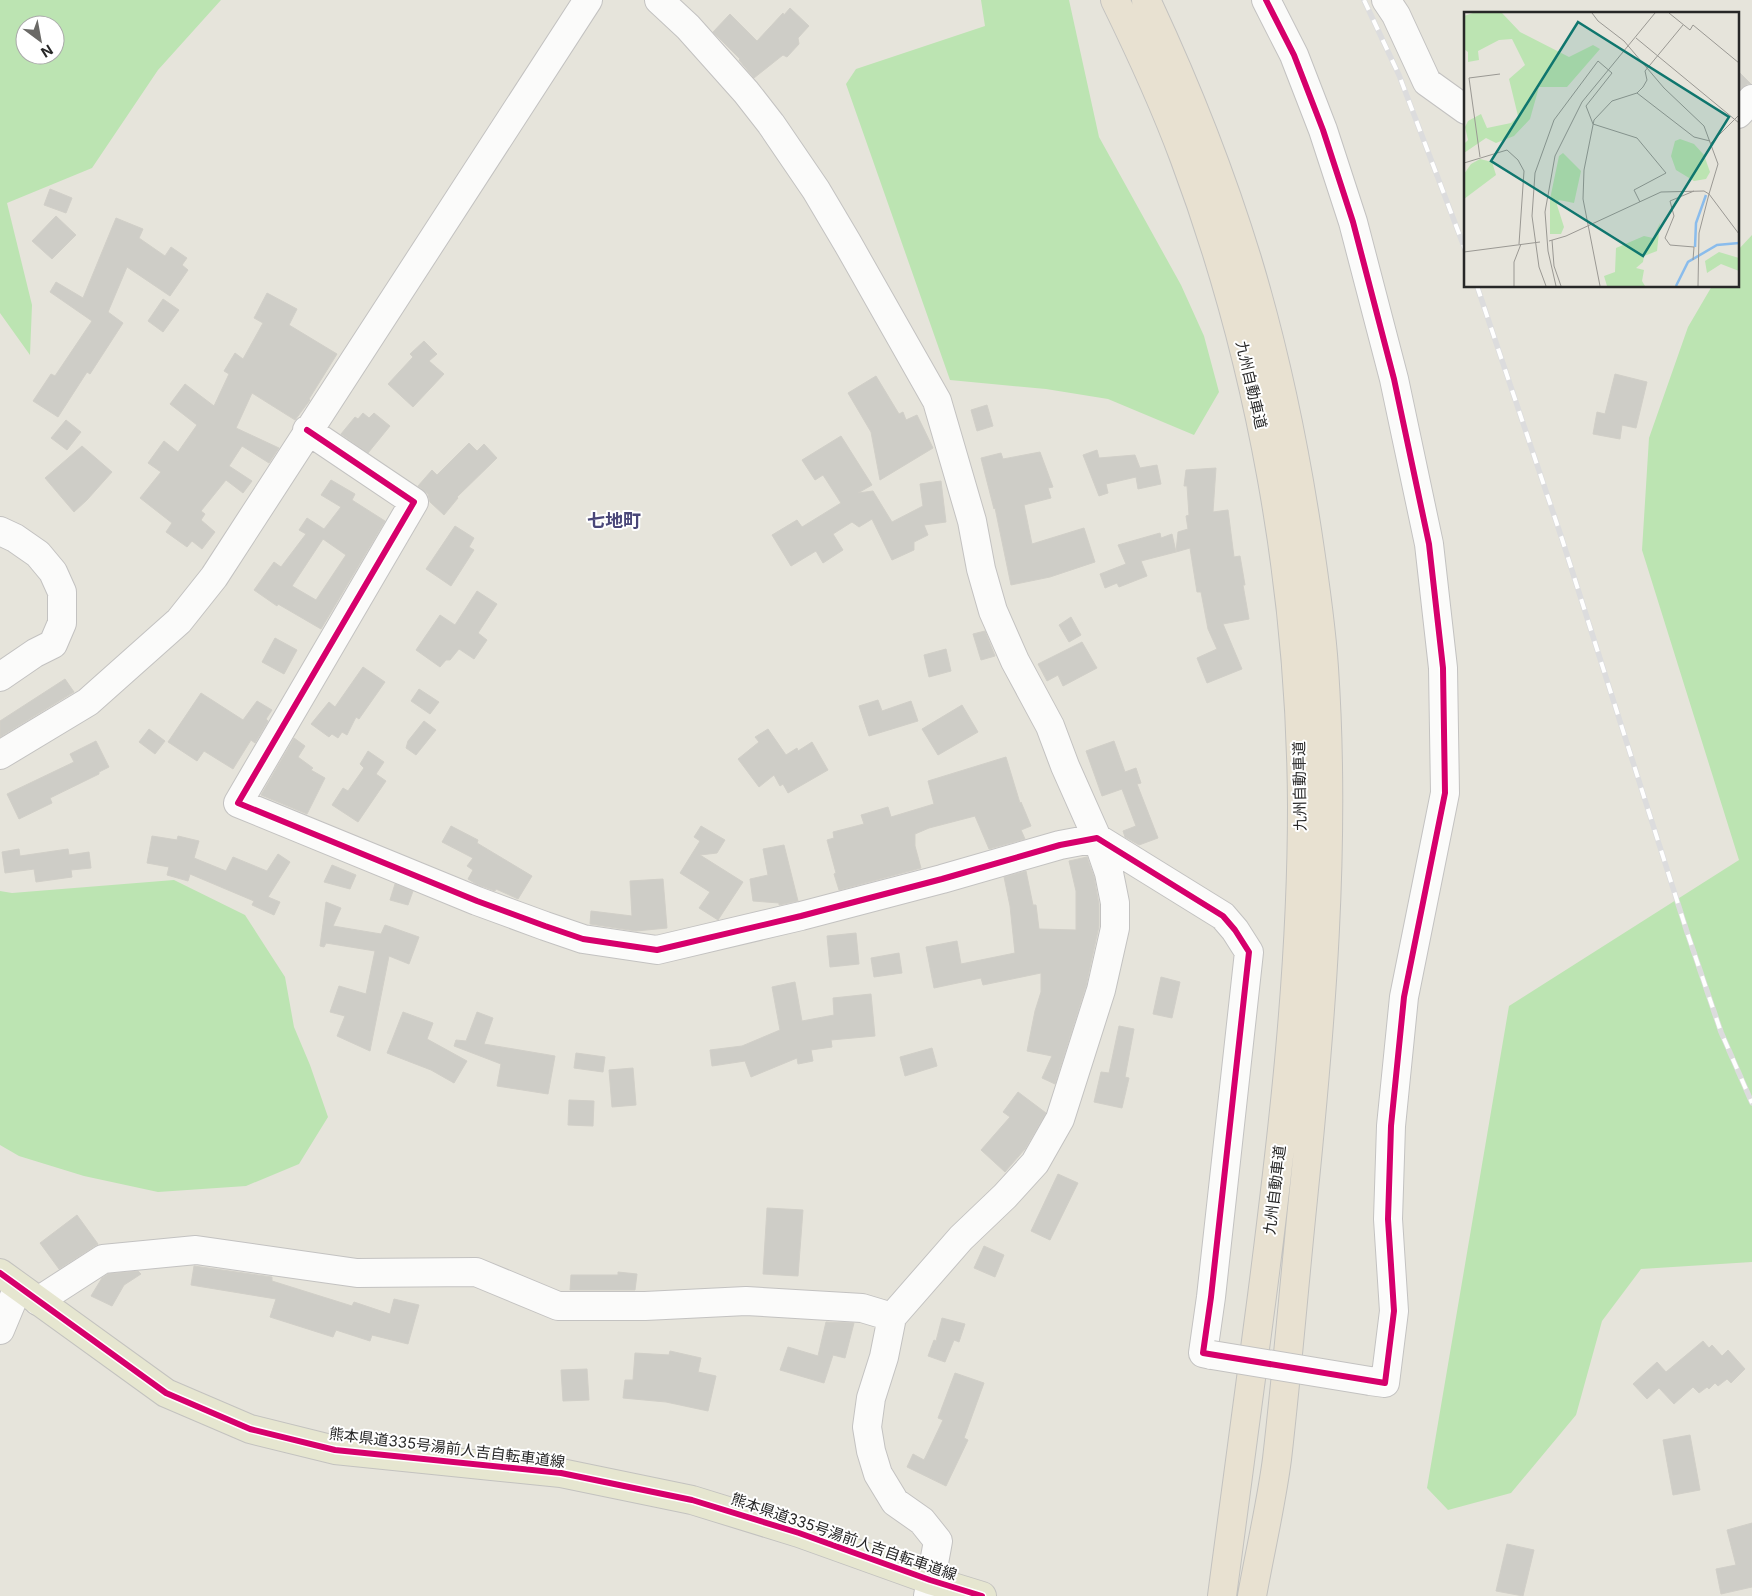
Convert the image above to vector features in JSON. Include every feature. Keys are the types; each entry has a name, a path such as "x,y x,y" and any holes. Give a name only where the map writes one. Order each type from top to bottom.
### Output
{"highway":[{"name":"九州自動車道","path":"1115,0 1146,63 1184,157 1221,267 1250,372 1273,490 1287,582 1296,672 1302,806 1298,960 1280,1152 1222,1596"},
{"name":"九州自動車道","path":"1146,0 1169,50 1209,150 1247,258 1273,354 1298,473 1314,578 1324,667 1328,807 1324,959 1308,1155 1276,1463 1252,1596"}],"main road":[{"name":"熊本県道335号湯前人吉自転車道線","path":"19,1287 166,1393 250,1429 335,1450 561,1473 692,1500 800,1533 929,1588 982,1596"}],"street":[{"path":"0,755 88,702 179,621 214,577 307,430 588,0"},
{"path":"659,0 688,28 746,92 771,124 816,190 936,401 972,521 980,569 993,611 1015,661 1050,726 1110,873 1115,903 1115,928 1101,990 1060,1119 1034,1163 1005,1196 961,1238 892,1317 884,1357 871,1398 867,1427 871,1451 878,1474 895,1502 922,1521 938,1541 929,1588"},
{"path":"307,430 414,502 238,803 477,901 544,926 583,939 657,950 801,916 942,879 1060,845 1097,838 1222,916 1235,930 1249,952 1203,1353 1386,1383 1394,1311 1388,1219 1391,1126 1404,997 1445,794 1443,668 1429,544 1394,379 1353,222 1323,130 1304,80 1294,55 1266,0"},
{"path":"1386,0 1396,16 1427,82 1464,109"},
{"path":"1740,112 1752,99"},
{"path":"0,531 15,538 38,554 52,572 62,592 62,623 52,644 34,653 0,677"},
{"path":"0,1330 19,1287 103,1259 196,1250 357,1273 476,1272 558,1306 645,1306 746,1301 862,1308 892,1317"}],"green space":[{"path":"0,0 221,0 158,70 92,168 7,203 32,305 30,355 0,313"},
{"path":"981,0 1069,0 1099,137 1181,285 1204,336 1219,392 1194,435 1108,399 1046,389 950,380 846,84 856,69 985,26"},
{"path":"1752,235 1752,1262 1641,1269 1602,1321 1576,1415 1511,1493 1448,1510 1427,1488 1509,1006 1739,860 1642,550 1649,438 1688,327 1711,288 1740,288 1740,248"},
{"path":"174,880 245,915 285,977 294,1027 310,1065 328,1117 299,1164 246,1186 158,1192 84,1176 19,1156 0,1145 0,891 12,893"}],"building":[{"path":"790,8 809,26 798,38 799,44 787,57 783,55 754,78 740,59 713,32 730,14 757,41"},
{"path":"1740,73 1751,84 1747,84 1740,89"},
{"path":"50,189 72,198 66,213 44,205"},
{"path":"56,216 76,235 52,259 32,241"},
{"path":"116,218 143,229 139,238 165,256 171,247 187,258 182,265 188,270 170,296 127,267 108,312 123,323 90,374 87,372 58,417 33,401 51,374 55,376 92,321 50,292 56,282 83,298"},
{"path":"267,293 297,309 289,325 337,354 310,400 295,420 252,393 236,428 279,448 269,463 242,446 229,466 252,481 243,493 226,480 201,511 205,514 201,520 215,532 202,549 192,541 187,547 166,532 172,523 140,498 161,472 148,463 164,441 178,452 197,425 170,404 185,384 214,406 229,374 224,371 235,353 243,359 263,323 254,318"},
{"path":"163,299 179,310 163,332 148,321"},
{"path":"424,341 437,354 429,361 444,374 413,407 388,384 413,357 410,354"},
{"path":"1615,374 1647,382 1636,428 1622,425 1620,439 1593,434 1597,412 1605,414"},
{"path":"876,376 899,414 903,412 906,420 917,415 933,448 880,480 871,432 848,393"},
{"path":"987,405 993,426 977,431 971,410"},
{"path":"363,413 369,418 374,413 390,426 368,453 341,434 355,417 358,419"},
{"path":"66,420 81,432 67,450 51,438"},
{"path":"841,436 872,485 858,493 873,491 892,522 923,506 920,484 941,481 946,522 924,525 928,535 914,542 914,550 892,560 872,519 859,527 852,522 833,534 843,550 823,563 816,551 791,566 772,535 797,520 802,527 841,503 823,475 815,480 802,460"},
{"path":"469,443 477,451 484,444 497,458 457,497 444,515 430,502 428,494 418,486 432,470 437,475"},
{"path":"82,446 112,472 74,512 45,478"},
{"path":"1097,450 1099,458 1135,455 1140,468 1157,465 1161,484 1138,489 1136,477 1106,484 1108,493 1099,496 1083,455"},
{"path":"1040,452 1053,487 1048,488 1051,498 1024,505 1032,544 1084,528 1095,562 1050,577 1011,585 995,508 981,458 1001,453 1003,459"},
{"path":"1216,468 1213,512 1228,510 1234,557 1240,556 1249,619 1223,624 1242,669 1207,683 1197,658 1217,649 1208,629 1201,592 1197,592 1190,548 1176,552 1178,532 1188,529 1186,516 1189,515 1187,486 1184,486 1186,470"},
{"path":"331,480 355,494 352,500 385,521 321,629 278,604 277,606 254,590 274,562 281,567 306,534 299,530 307,518 324,529 341,507 321,495","holes":["323,539 346,555 316,600 292,586"]},
{"path":"455,526 474,538 469,547 474,550 451,586 426,569"},
{"path":"1160,533 1161,538 1172,534 1176,552 1141,561 1147,576 1119,587 1117,583 1105,588 1100,574 1126,564 1118,545"},
{"path":"477,591 497,604 478,633 487,640 474,659 459,649 450,660 446,660 440,667 416,650 440,615 455,625"},
{"path":"1071,617 1081,635 1069,642 1059,625"},
{"path":"985,631 995,656 981,660 973,634"},
{"path":"275,638 297,650 284,674 262,662"},
{"path":"1082,642 1097,668 1063,686 1058,675 1047,681 1038,664"},
{"path":"946,649 951,671 929,677 924,655"},
{"path":"363,667 385,682 359,719 356,717 347,735 342,732 338,738 332,734 329,737 311,724 329,702 335,707"},
{"path":"65,679 74,692 0,737 0,721"},
{"path":"419,689 439,702 430,714 411,701"},
{"path":"201,693 243,720 257,701 272,710 255,743 251,740 233,769 204,751 197,761 168,742"},
{"path":"878,700 882,711 911,701 918,721 869,736 859,706"},
{"path":"962,705 978,732 938,755 922,729"},
{"path":"424,721 436,730 416,755 406,748 408,741"},
{"path":"149,729 165,741 155,754 139,742"},
{"path":"768,729 786,755 797,748 798,751 812,742 828,770 788,793 783,784 780,786 774,775 759,787 738,759 759,742 755,737"},
{"path":"294,738 305,746 298,757 313,768 311,770 325,778 307,814 261,795"},
{"path":"96,741 109,767 99,772 99,774 50,798 52,803 19,819 7,794 74,762 70,754"},
{"path":"1114,741 1125,772 1136,768 1141,783 1137,784 1158,838 1139,845 1125,837 1123,831 1136,826 1122,789 1102,796 1086,751"},
{"path":"368,751 384,762 376,774 386,781 358,822 332,805 343,788 348,791 364,768 360,764"},
{"path":"1006,757 1020,803 1031,826 1021,830 1025,839 989,849 975,816 929,828 915,834 915,846 921,868 839,890 827,840 834,838 833,832 864,824 861,815 888,807 891,817 934,804 928,781"},
{"path":"451,826 478,840 477,843 532,876 518,899 496,889 495,891 476,884 468,879 473,870 467,866 473,858 442,842"},
{"path":"701,826 725,840 717,853 700,855 743,882 718,920 699,908 710,892 680,873 700,841 694,837"},
{"path":"152,836 177,840 178,836 199,841 194,858 226,871 233,857 267,871 278,854 290,862 268,897 280,902 274,915 252,905 254,901 190,874 188,881 167,875 169,867 147,863"},
{"path":"784,845 798,901 779,905 779,903 753,901 750,879 768,875 763,849"},
{"path":"19,849 20,856 68,849 69,855 89,852 91,868 71,870 72,877 36,882 34,869 5,873 2,852"},
{"path":"1087,857 1094,877 1099,905 1099,926 1086,986 1055,1084 1042,1078 1052,1056 1027,1051 1041,992 1041,973 983,985 981,978 934,988 926,947 957,941 961,964 1015,953 1010,906 1004,877 1026,871 1033,905 1036,905 1039,929 1076,930 1076,891 1069,861"},
{"path":"332,865 356,875 350,889 324,882"},
{"path":"663,879 667,928 636,931 590,924 591,911 632,916 630,881"},
{"path":"395,884 413,891 408,905 390,900"},
{"path":"326,902 341,908 333,926 381,934 385,925 419,937 409,964 389,956 370,1051 337,1036 345,1016 330,1012 339,986 366,994 375,951 326,943 324,947 320,946"},
{"path":"856,933 859,964 830,967 827,936"},
{"path":"899,953 902,973 874,977 871,958"},
{"path":"1161,977 1180,982 1172,1018 1153,1014"},
{"path":"795,982 802,1021 834,1015 833,998 871,994 875,1036 831,1040 832,1047 811,1050 813,1061 798,1064 797,1058 751,1077 745,1061 712,1066 710,1050 742,1046 780,1030 772,987"},
{"path":"403,1012 433,1023 427,1039 467,1061 454,1083 431,1070 387,1053"},
{"path":"477,1012 493,1018 484,1044 555,1056 548,1094 497,1086 501,1064 454,1046 456,1040 466,1041"},
{"path":"1119,1026 1134,1029 1125,1077 1129,1078 1122,1108 1094,1102 1101,1072 1109,1073"},
{"path":"932,1048 937,1066 905,1076 900,1057"},
{"path":"576,1053 605,1057 603,1072 574,1068"},
{"path":"633,1068 636,1105 612,1107 609,1070"},
{"path":"1018,1092 1046,1113 1025,1149 1005,1172 981,1150 1010,1117 1003,1112"},
{"path":"569,1100 594,1101 593,1126 568,1125"},
{"path":"1058,1174 1078,1183 1050,1240 1031,1231"},
{"path":"767,1208 803,1210 798,1276 763,1274"},
{"path":"77,1215 98,1244 59,1269 40,1243"},
{"path":"984,1246 1004,1255 995,1277 974,1268"},
{"path":"194,1266 272,1277 272,1281 352,1306 354,1302 390,1314 394,1299 419,1305 408,1344 372,1335 370,1341 336,1330 333,1337 270,1317 276,1299 191,1285"},
{"path":"138,1271 141,1274 124,1285 112,1306 91,1296 102,1278 108,1274"},
{"path":"618,1272 637,1274 635,1290 570,1290 571,1275 618,1275"},
{"path":"942,1318 965,1324 959,1342 954,1340 945,1362 928,1356 934,1340 936,1341"},
{"path":"826,1322 854,1323 845,1358 833,1355 824,1383 780,1370 788,1347 818,1356"},
{"path":"1703,1341 1709,1348 1712,1345 1722,1356 1728,1350 1745,1369 1731,1383 1727,1379 1718,1386 1715,1383 1709,1389 1707,1387 1699,1393 1693,1387 1674,1404 1659,1388 1647,1399 1633,1384 1657,1362 1666,1372"},
{"path":"670,1351 701,1358 698,1372 716,1376 708,1411 666,1402 623,1398 625,1380 633,1380 635,1353 669,1355"},
{"path":"587,1369 589,1400 563,1401 561,1370"},
{"path":"955,1373 984,1383 964,1438 968,1440 946,1486 907,1467 913,1454 924,1460 943,1420 938,1418"},
{"path":"1690,1435 1700,1490 1673,1495 1663,1440"},
{"path":"1752,1523 1752,1587 1721,1594 1716,1569 1736,1565 1727,1530"},
{"path":"1507,1544 1534,1550 1523,1596 1496,1591"}],"railway":[{"path":"1364,0 1399,75 1464,247"},
{"path":"1478,288 1562,539 1687,932 1721,1032 1752,1103"}],"cycle path":[{"path":"307,430 414,502 238,803 477,901 545,926 583,939 657,950 801,916 942,879 1060,845 1097,838 1223,916 1235,930 1249,952 1211,1297 1203,1353 1385,1383 1394,1311 1388,1219 1391,1126 1404,997 1445,793 1443,668 1429,544 1394,379 1353,222 1323,130 1294,55 1266,0"},
{"path":"0,1273 166,1393 250,1429 335,1450 561,1473 692,1500 799,1533 930,1580 982,1596"}],"district":[{"name":"七地町","path":"614,521"}]}
